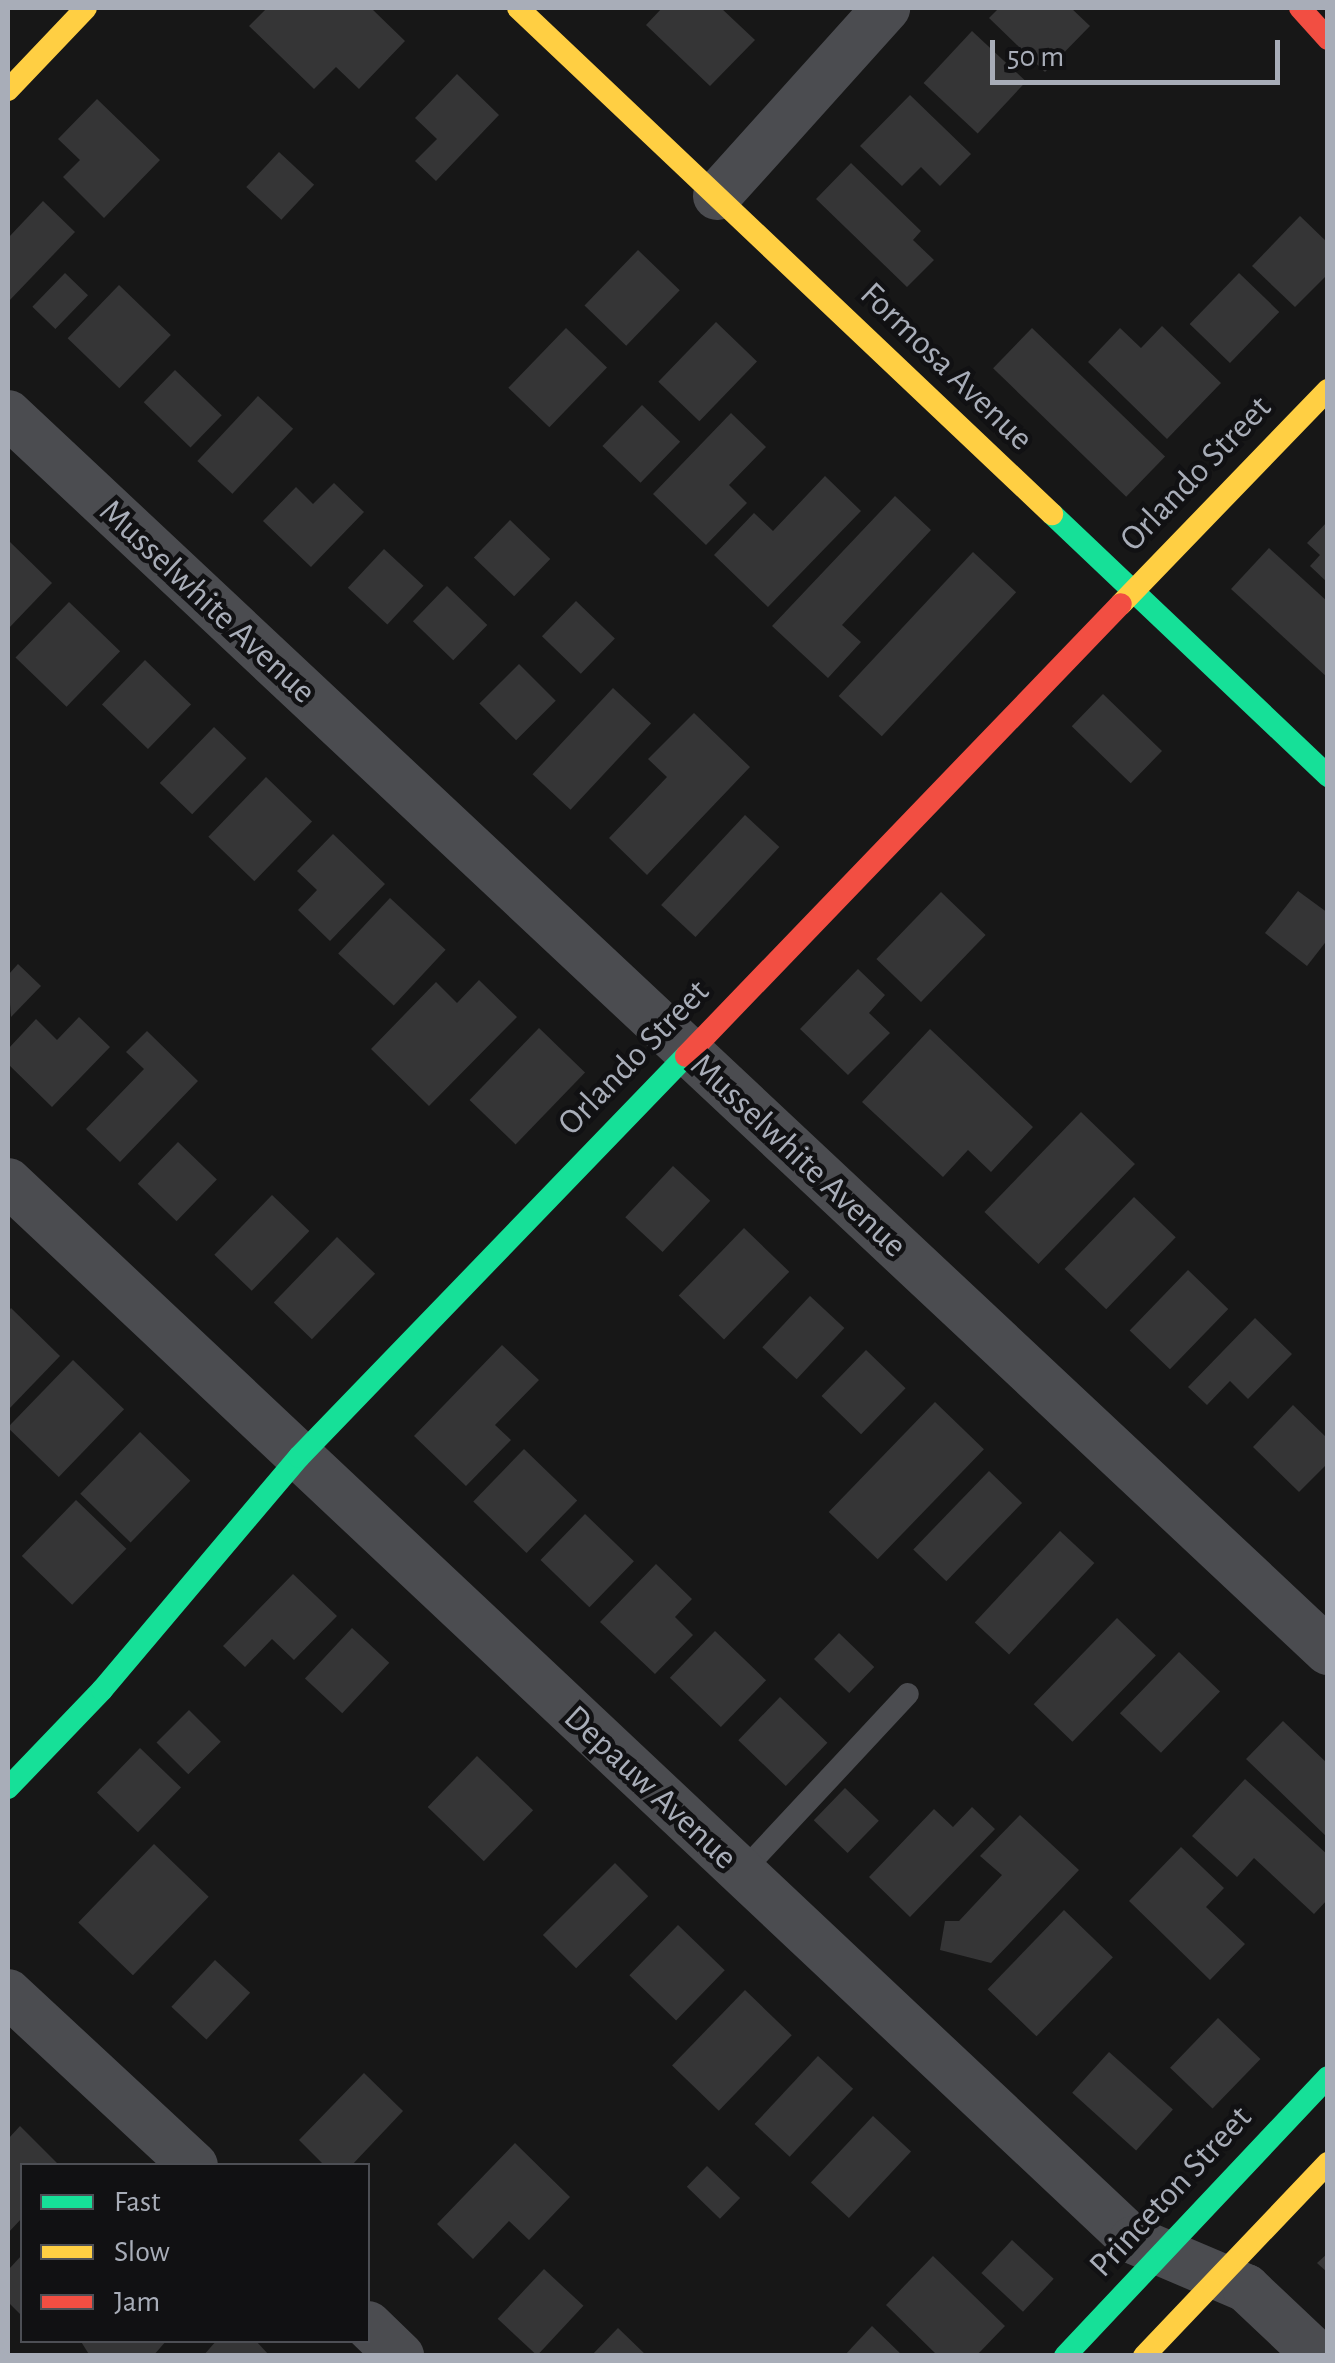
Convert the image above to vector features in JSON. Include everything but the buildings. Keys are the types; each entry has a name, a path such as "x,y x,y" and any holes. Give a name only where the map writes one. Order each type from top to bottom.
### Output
{"main road":[{"path":"8,90 86,8"},
{"name":"Formosa Avenue","path":"518,8 1328,776"},
{"path":"1300,8 1328,39"},
{"name":"Orlando Street","path":"8,1788 102,1690 299,1457 1328,390"},
{"name":"Princeton Street","path":"1066,2356 1328,2077"},
{"path":"1144,2356 1328,2162"}],"street":[{"path":"717,196 886,8"},
{"name":"Musselwhite Avenue","path":"8,414 1328,1650"},
{"name":"Depauw Avenue","path":"8,1182 1133,2240 1246,2288 1318,2356"},
{"path":"8,1994 191,2163"},
{"path":"370,2327 400,2356"}],"lane":[{"path":"740,1874 908,1694"}],"traffic: fast":[{"path":"1052,514 1328,776"},
{"path":"8,1788 102,1690 299,1457 686,1056"},
{"path":"1065,2356 1328,2077"}],"traffic: slow":[{"path":"8,90 86,8"},
{"path":"518,8 1052,514"},
{"path":"1121,604 1328,390"},
{"path":"1144,2356 1328,2163"}],"traffic: jam":[{"path":"1300,8 1328,39"},
{"path":"686,1056 1121,604"}]}
